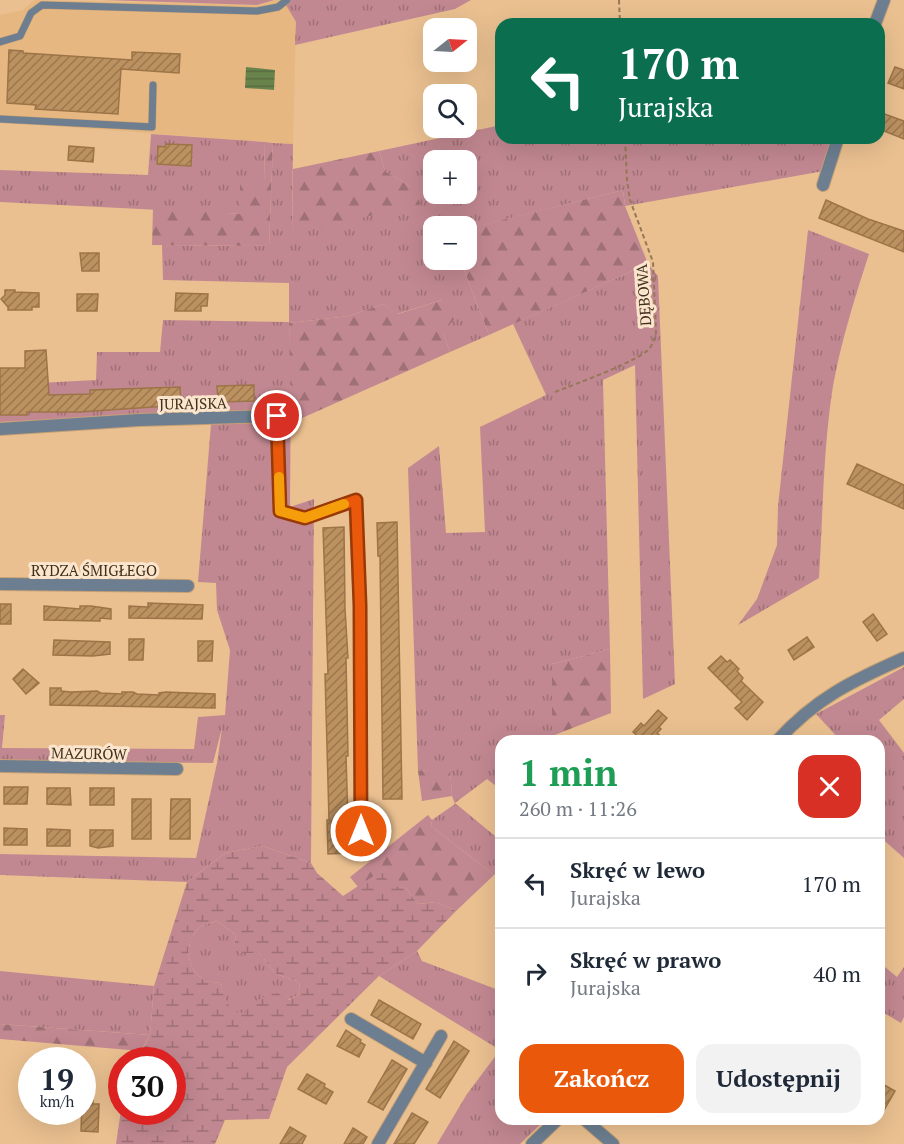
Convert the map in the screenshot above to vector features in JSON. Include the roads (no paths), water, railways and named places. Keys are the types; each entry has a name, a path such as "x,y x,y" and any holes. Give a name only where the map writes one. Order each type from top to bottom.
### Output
{"street":[{"path":"877,18 884,0"},
{"path":"823,186 836,144"},
{"name":"JURAJSKA","path":"0,429 139,420 277,416 280,511 305,518 356,500 360,605 361,831"},
{"name":"RYDZA ŚMIGŁEGO","path":"0,584 188,586"},
{"path":"783,735 820,701 860,678 904,658"},
{"name":"MAZURÓW","path":"0,766 177,769"},
{"path":"351,1019 426,1063"},
{"path":"378,1144 441,1036"},
{"path":"532,1144 552,1125"},
{"path":"591,1125 613,1144"}],"lane":[{"path":"0,42 20,36 31,13 42,5 257,11 278,7 287,0"},
{"path":"0,118 152,126 153,85"}]}
